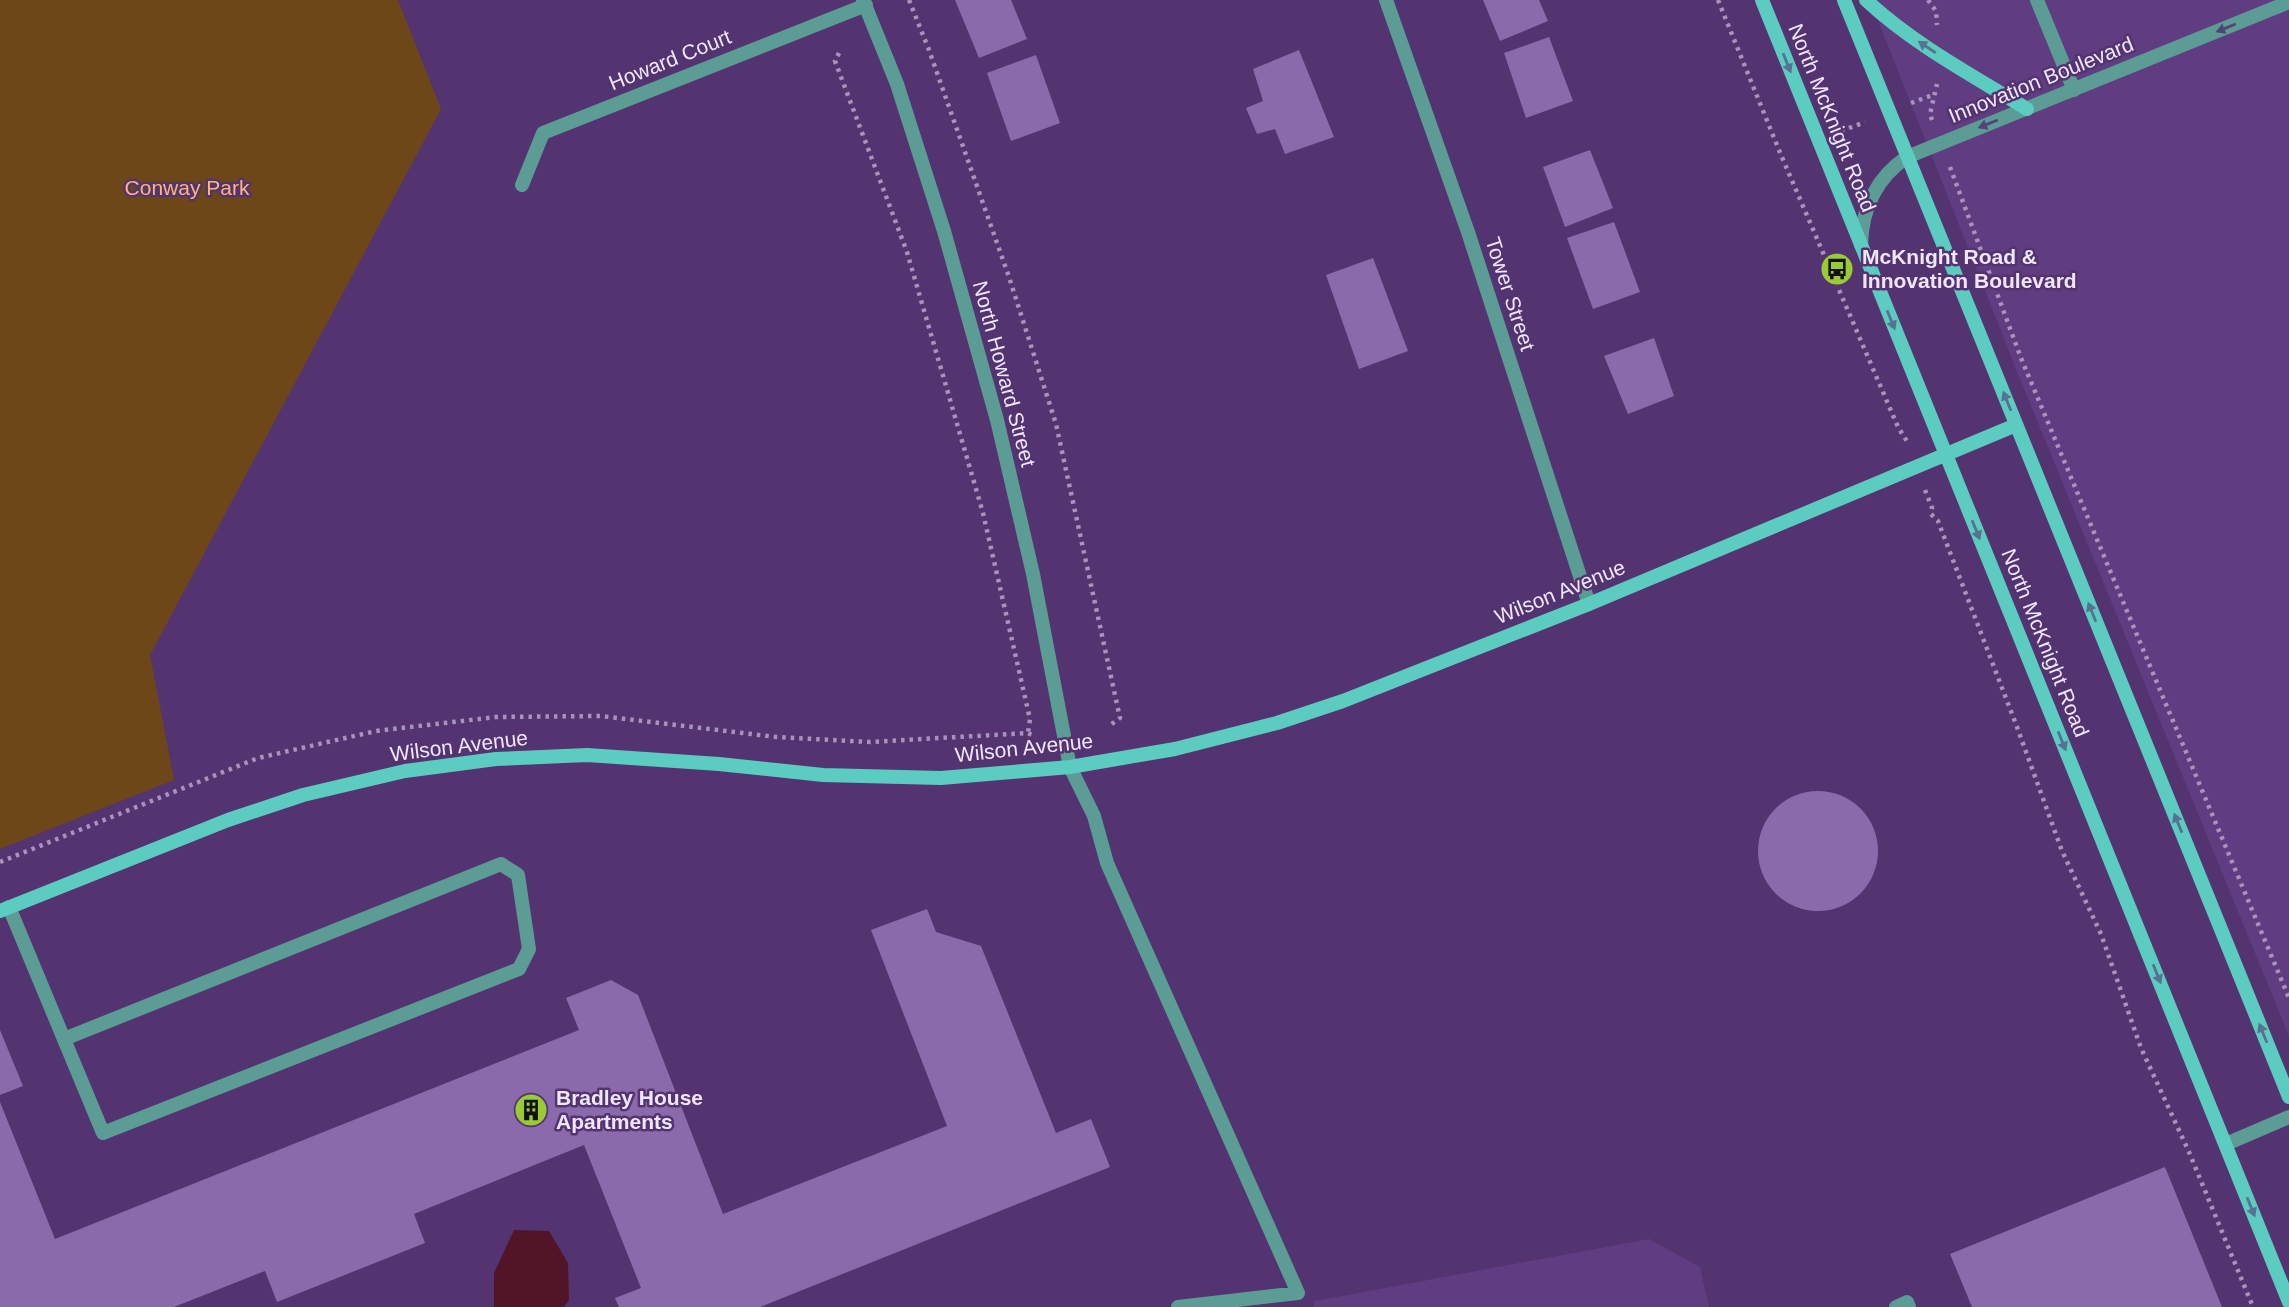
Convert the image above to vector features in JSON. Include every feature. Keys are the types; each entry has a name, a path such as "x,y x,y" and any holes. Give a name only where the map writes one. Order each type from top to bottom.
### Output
{"main road":[{"name":"North McKnight Road","path":"1762,0 2289,1302"},
{"path":"1844,0 2289,1097"},
{"path":"1866,0 1889,22 2027,109"},
{"name":"Wilson Avenue","path":"5,909 228,820 303,795 405,771 496,759 621,755 823,775 941,778 1070,767 1175,750 1277,723 1343,701 1589,604 2016,425"}],"street":[{"name":"Tower Street","path":"1387,0 1468,232 1589,604"},
{"path":"2037,0 2074,90"},
{"name":"Innovation Boulevard","path":"1861,247 1862,227 1870,199 1884,177 1907,156 2289,2"},
{"name":"Howard Court","path":"522,185 543,133 865,3"},
{"name":"North Howard Street","path":"865,3 897,84 944,232 996,420 1033,574 1070,767 1094,816 1107,863 1298,1293 1178,1307"},
{"path":"5,909 103,1133 519,969 529,949 518,875 501,864 64,1039"},
{"path":"2226,1144 2289,1117"},
{"path":"1896,1307 1907,1302 1909,1307"}],"path":[{"path":"909,0 1009,277 1056,424 1120,718 1109,726"},
{"path":"1718,0 1882,390 1898,427 1905,435"},
{"path":"1928,0 1936,11 1937,27 1944,44 1930,114 2021,358 2289,998"},
{"path":"839,53 835,61 907,252 983,513 1030,719 1028,733"},
{"path":"1907,105 1935,94"},
{"path":"1837,133 1869,120"},
{"path":"1932,508 1931,514 1938,521 2062,851 2101,934 2141,1048 2189,1152 2253,1307"}],"shaded area":[{"path":"1870,0 2289,0 2289,1036 2016,369"},
{"path":"514,1230 549,1231 568,1263 569,1300 564,1307 494,1307 494,1273"},
{"path":"1649,1239 1700,1267 1709,1307 1314,1307 1315,1301"}],"green space":[{"name":"Conway Park","path":"0,0 398,0 441,109 150,655 174,780 0,849"}],"building":[{"path":"955,0 1011,0 1027,39 979,58"},
{"path":"1483,0 1539,0 1548,21 1500,41"},
{"path":"1549,37 1573,101 1526,118 1504,53"},
{"path":"1299,50 1334,137 1285,154 1275,129 1257,134 1246,108 1263,101 1253,69"},
{"path":"1036,55 1060,123 1011,141 987,73"},
{"path":"1590,150 1613,208 1565,227 1543,167"},
{"path":"1614,222 1640,292 1593,309 1567,238"},
{"path":"1373,258 1408,351 1359,369 1326,275"},
{"path":"1654,338 1674,396 1628,414 1604,356"},
{"path":"1818,791 1841,796 1860,809 1873,828 1878,851 1873,874 1860,893 1841,906 1818,911 1795,906 1776,893 1763,874 1758,851 1763,828 1776,809 1795,796"},
{"name":"Bradley House Apartments","path":"927,909 936,932 981,946 1056,1133 1091,1119 1110,1167 760,1307 619,1307 615,1298 641,1288 584,1145 414,1214 425,1243 277,1302 265,1271 174,1307 0,1307 0,1102 55,1239 579,1030 566,998 611,980 638,995 723,1214 947,1126 871,930"},
{"path":"0,1030 23,1086 0,1095"},
{"path":"2165,1167 2222,1307 1972,1307 1950,1254"}],"place":[{"name":"McKnight Road & Innovation Boulevard","path":"1837,269"},
{"name":"Bradley House Apartments","path":"531,1110"}]}
